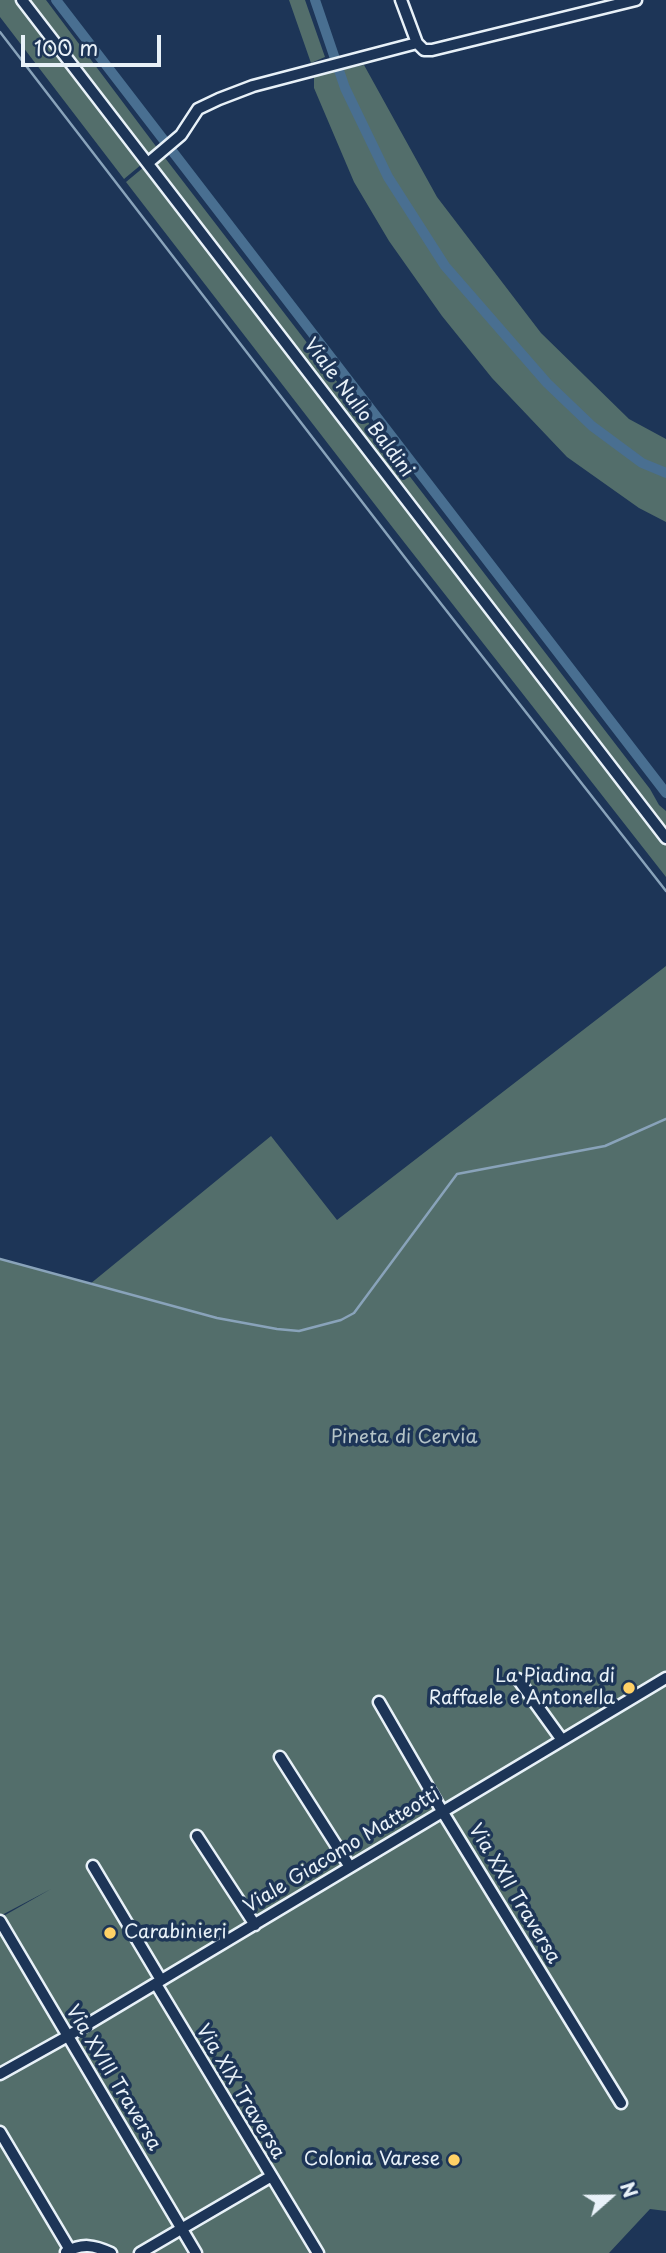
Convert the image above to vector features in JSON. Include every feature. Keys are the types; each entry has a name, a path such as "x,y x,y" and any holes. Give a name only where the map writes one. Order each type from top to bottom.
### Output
{"street":[{"name":"Viale Nullo Baldini","path":"22,0 152,159 666,838"},
{"path":"401,0 417,43 424,50 636,0"},
{"path":"152,159 181,135 198,109 205,105 253,86 417,43"},
{"name":"Viale Giacomo Matteotti","path":"0,2074 255,1925 666,1678"},
{"path":"518,1679 562,1740"},
{"name":"Via XXII Traversa","path":"379,1702 442,1811 621,2103"},
{"path":"281,1757 350,1867"},
{"path":"197,1836 255,1925"},
{"name":"Via XIX Traversa","path":"93,1866 270,2177 318,2253"},
{"name":"Via XVIII Traversa","path":"0,1921 196,2253"},
{"path":"0,2132 67,2251 92,2245 111,2253"},
{"path":"140,2253 270,2177"}],"green space":[{"path":"0,0 16,0 142,164 124,179 0,17"},
{"path":"28,0 46,0 158,149 154,153 146,153"},
{"path":"289,0 305,0 325,57 311,63"},
{"path":"364,65 437,197 541,333 629,419 666,439 666,522 639,508 567,457 492,378 442,316 389,241 354,182 314,88 314,75"},
{"path":"162,154 650,789 659,805 666,811 666,828 156,167"},
{"path":"144,167 666,845 666,877 126,182"},
{"name":"Pineta di Cervia","path":"666,966 666,2211 650,2209 609,2253 0,2253 0,1918 51,1889 0,1916 0,1259 90,1284 271,1136 337,1220"}],"waterway":[{"path":"56,0 666,793"},
{"path":"315,0 345,88 388,177 445,266 547,383 592,426 642,463 666,473"},
{"path":"0,32 666,891"},
{"path":"0,1259 217,1318 299,1331 341,1320 354,1313 457,1174 605,1146 666,1119"}],"place":[{"name":"La Piadina di Raffaele e Antonella","path":"629,1688"},
{"name":"Carabinieri","path":"110,1933"},
{"name":"Colonia Varese","path":"454,2160"}]}
